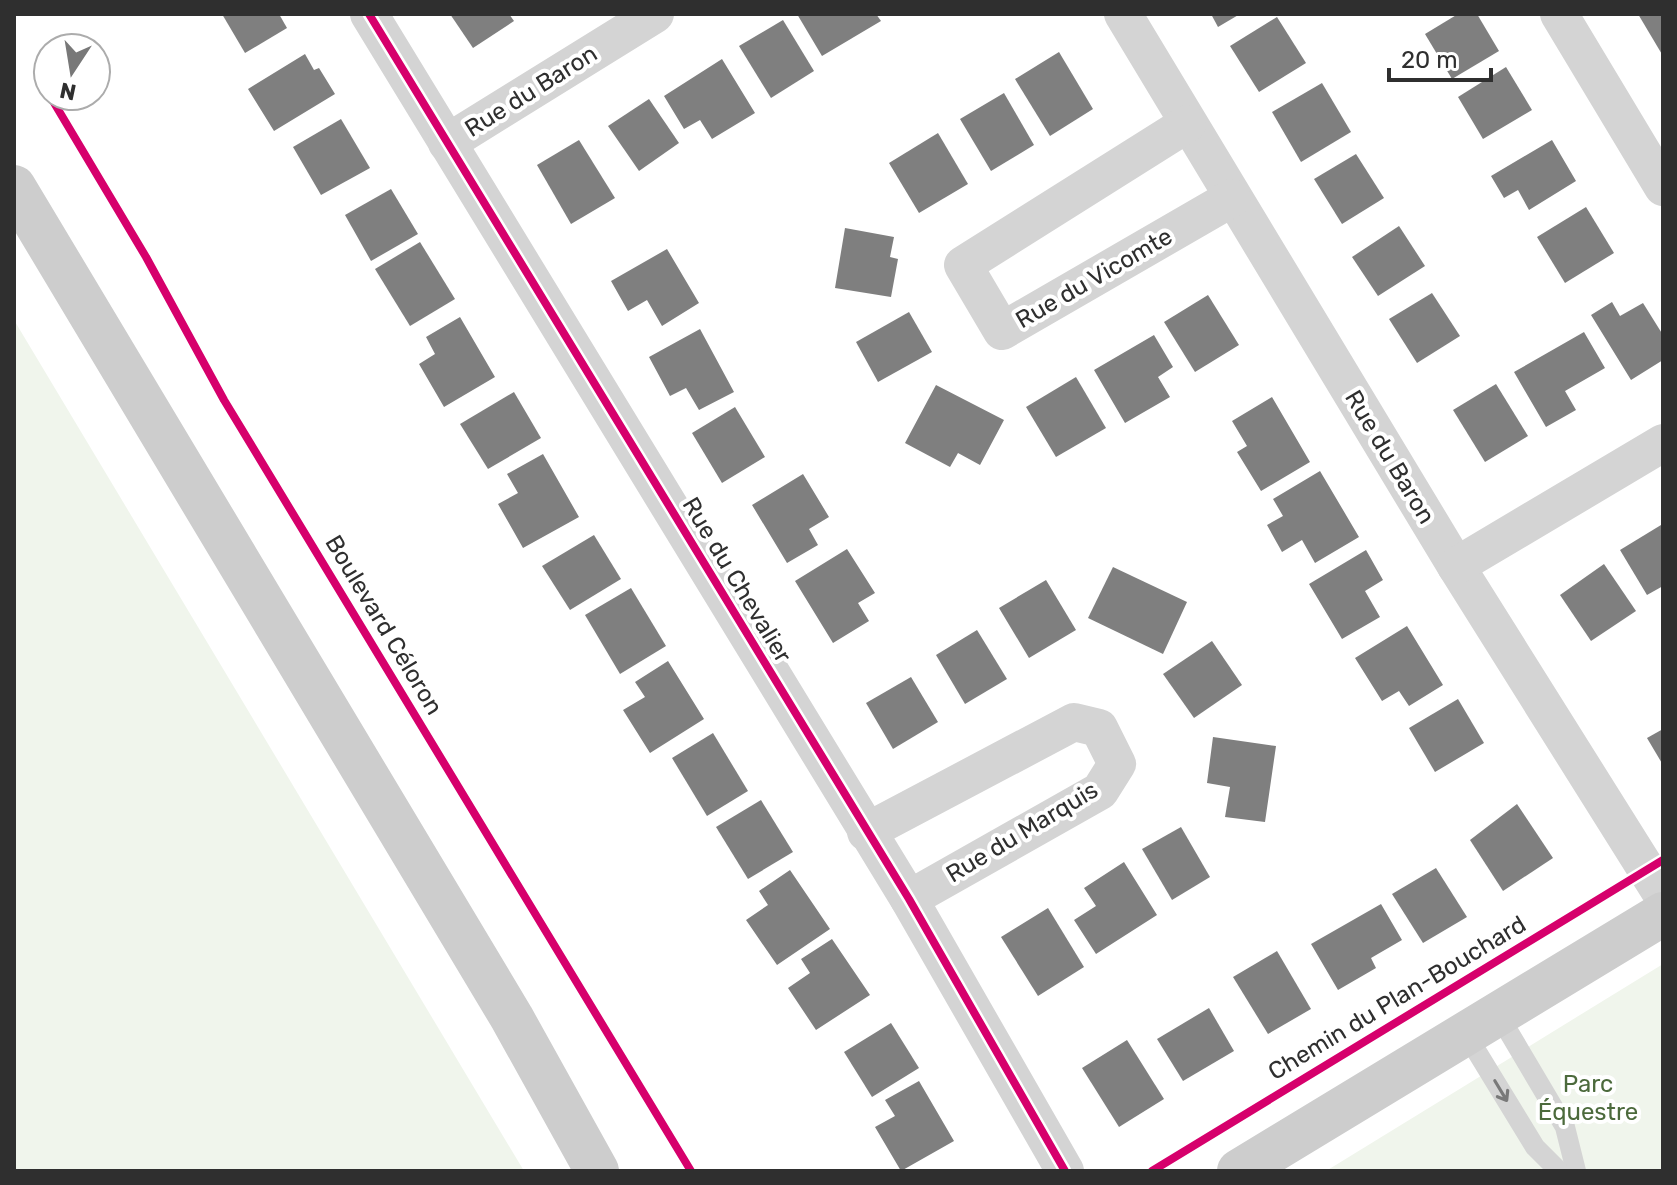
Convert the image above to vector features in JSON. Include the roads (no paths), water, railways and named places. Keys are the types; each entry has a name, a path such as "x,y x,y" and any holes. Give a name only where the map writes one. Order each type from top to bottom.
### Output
{"street":[{"name":"Rue du Chevalier","path":"369,14 909,899 1065,1171"},
{"name":"Rue du Baron","path":"447,143 655,14"},
{"name":"Rue du Baron","path":"1123,14 1456,566 1663,896"},
{"path":"1559,14 1663,187"},
{"name":"Rue du Vicomte","path":"1187,124 963,265 1002,331 1232,198"},
{"path":"14,187 504,1005 597,1171"},
{"path":"1456,566 1663,443"},
{"name":"Rue du Marquis","path":"866,832 1074,722 1099,728 1117,764 1100,791 909,899"},
{"path":"1239,1171 1663,914"}],"lane":[{"path":"1482,1024 1535,1147 1559,1171"},
{"path":"1482,1024 1565,1127 1576,1171"}],"park label":[{"name":"Parc Équestre","path":"1588,1098"}]}
